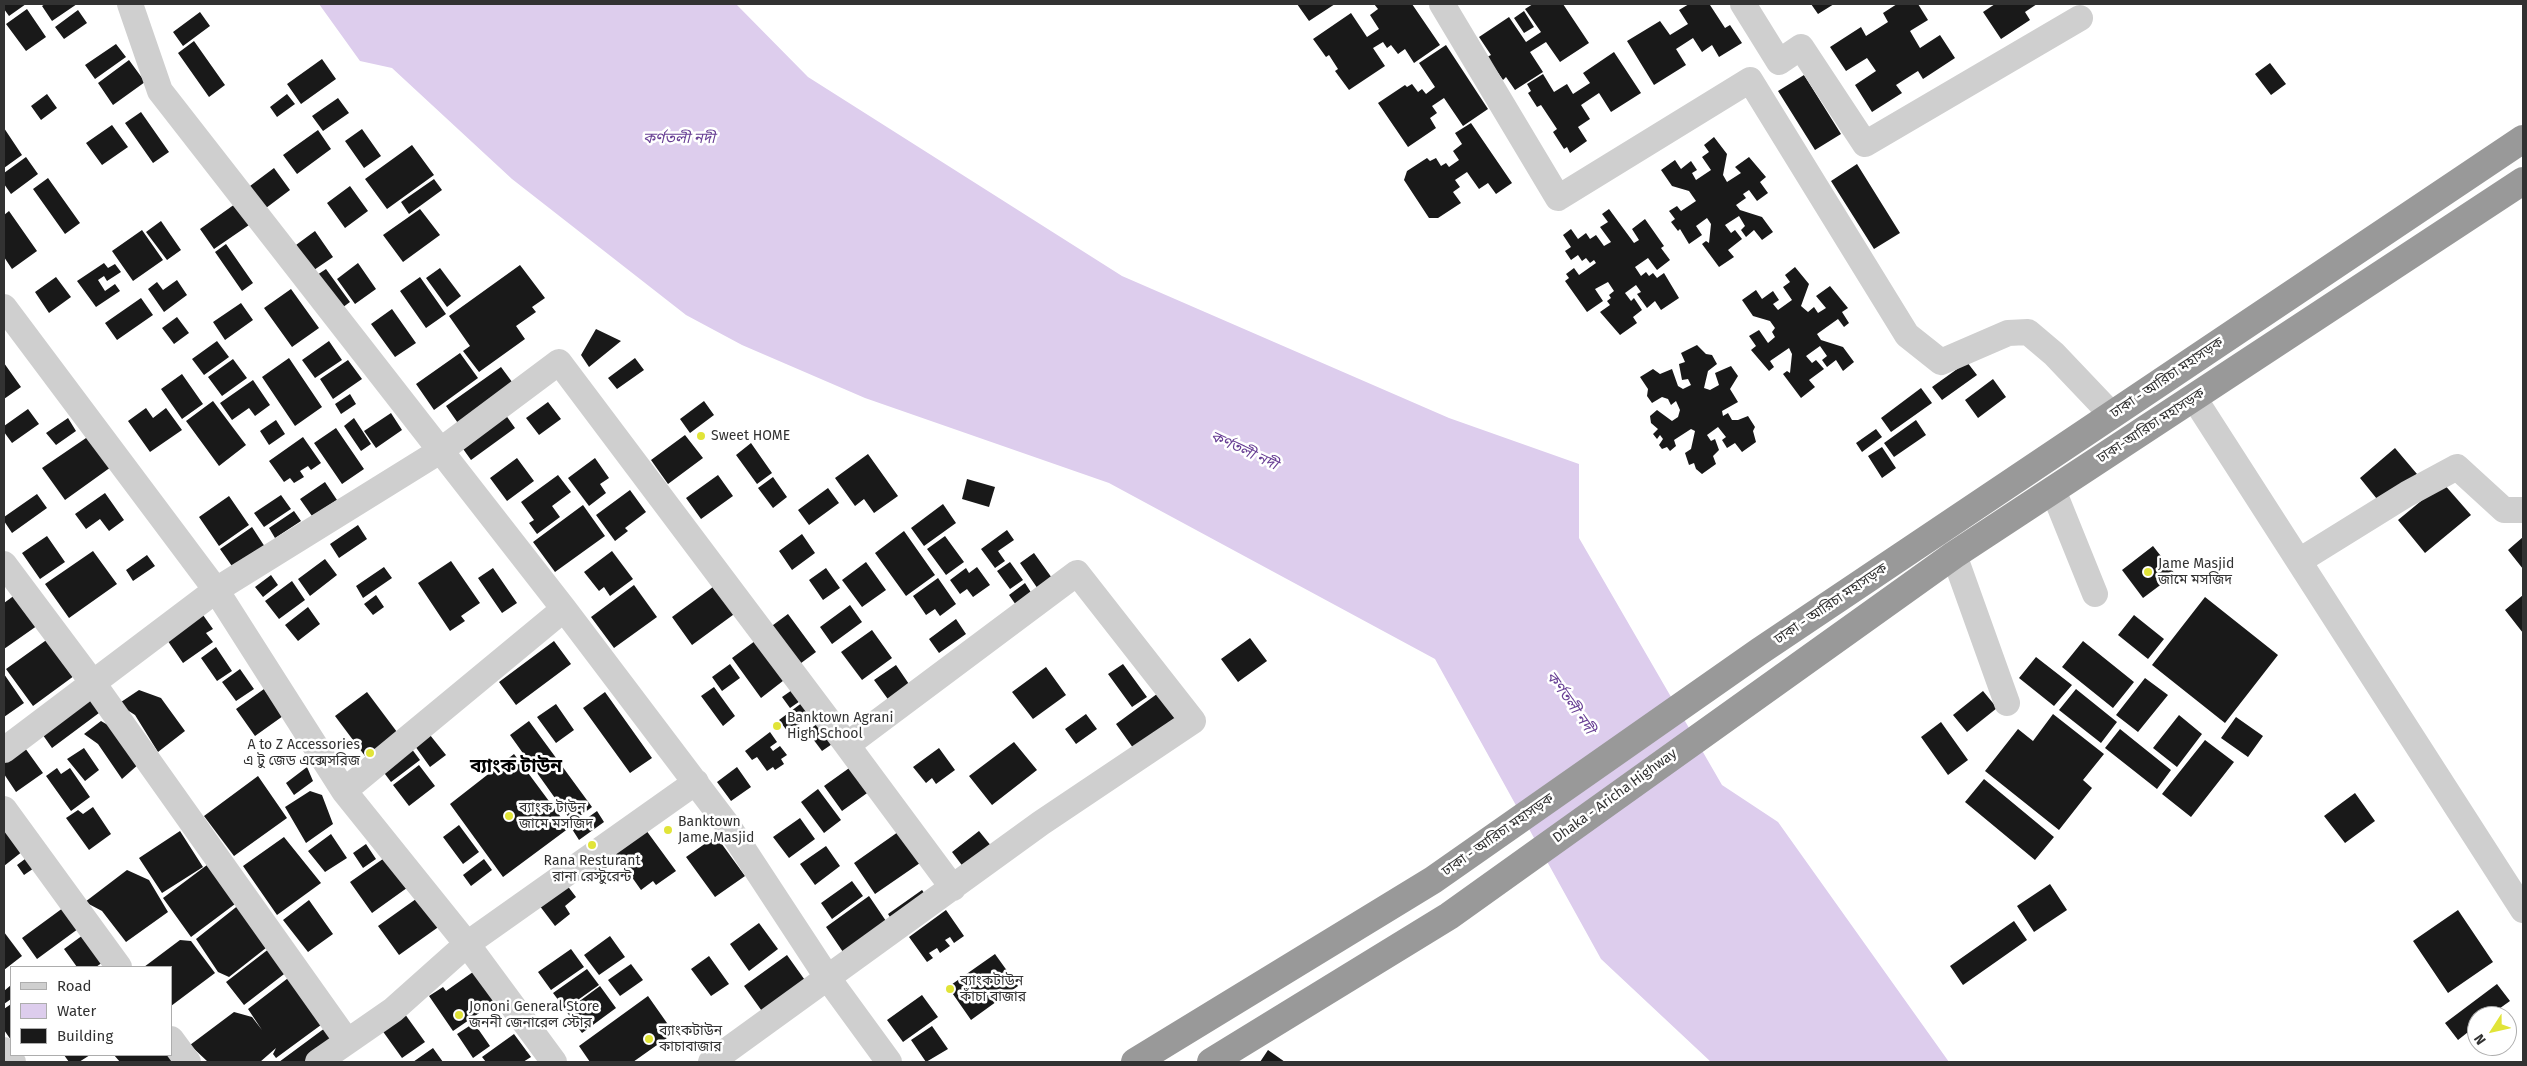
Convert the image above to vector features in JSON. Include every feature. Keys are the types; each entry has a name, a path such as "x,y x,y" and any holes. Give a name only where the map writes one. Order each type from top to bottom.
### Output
{"highway":[{"name":"ঢাকা - আরিচা মহাসড়ক","path":"1135,1062 1433,880 1760,651 2523,139"},
{"name":"ঢাকা-আরিচা মহাসড়ক","path":"1782,676 1954,555 2523,181"},
{"name":"Dhaka - Aricha Highway","path":"1211,1062 1449,916 1782,676"}],"street":[{"path":"130,4 160,91 564,609 696,782 726,823 827,977 889,1062"},
{"path":"1442,4 1558,198 1801,47 1865,144 2080,18"},
{"path":"1743,4 1779,62"},
{"path":"1750,80 1907,335 1941,362 2008,333 2028,332 2054,354 2112,415"},
{"path":"4,307 216,590 344,791 467,944 554,1062"},
{"path":"4,750 216,590 440,450 559,362 952,888"},
{"path":"2194,398 2523,910"},
{"path":"2299,561 2407,494 2457,467 2504,510 2523,510"},
{"path":"2053,490 2095,594"},
{"path":"1954,555 2007,703"},
{"path":"4,564 93,683 347,1041"},
{"path":"711,1062 1041,823 1193,721 1077,573 847,745"},
{"path":"344,791 564,609"},
{"path":"318,1062 393,1010 467,944 696,782"},
{"path":"4,809 118,966"},
{"path":"172,1040 188,1062"},
{"path":"4,1050 13,1062"}],"water":[{"name":"কর্ণতলী নদী","path":"319,4 736,4 808,77 1122,276 1449,418 1579,464 1579,538 1722,785 1778,822 1949,1062 1711,1062 1601,959 1435,659 1109,483 865,398 742,345 686,315 512,179 392,68 360,61"}],"building":[{"path":"4,4 26,4 9,16 4,9"},
{"path":"45,4 77,4 52,21 42,6"},
{"path":"1297,4 1335,4 1309,21"},
{"path":"1374,4 1412,4 1440,45 1414,63 1405,49 1398,54 1391,45 1387,48 1383,42 1373,48 1385,66 1349,90 1335,71 1338,69 1329,55 1326,57 1313,39 1351,13 1367,37 1379,29 1370,15 1378,9"},
{"path":"1533,4 1563,4 1589,43 1560,62 1546,42 1530,52 1543,72 1515,90 1506,77 1503,80 1487,57 1491,55 1479,37 1509,17 1526,42 1541,32 1525,9"},
{"path":"1689,4 1713,4 1710,5 1725,28 1730,25 1742,43 1719,57 1712,45 1702,52 1693,38 1676,49 1686,65 1654,85 1627,41 1660,21 1670,35 1688,24 1679,10"},
{"path":"1811,4 1834,4 1818,14"},
{"path":"1897,4 1918,4 1928,20 1910,31 1920,48 1940,35 1955,58 1923,79 1918,71 1896,85 1902,93 1872,112 1855,85 1876,71 1867,58 1846,71 1830,47 1861,27 1866,36 1888,22 1883,13"},
{"path":"1995,4 2037,4 2025,12 2030,20 2001,39 1983,12"},
{"path":"27,9 46,37 26,51 6,24"},
{"path":"78,10 87,23 64,39 55,27"},
{"path":"1524,11 1534,27 1524,33 1514,18"},
{"path":"200,12 210,26 183,46 173,32"},
{"path":"194,41 225,85 209,97 178,53"},
{"path":"116,44 126,57 95,79 85,65"},
{"path":"1446,45 1488,109 1463,126 1444,98 1432,106 1437,113 1430,118 1436,128 1408,147 1378,103 1405,85 1407,87 1412,84 1418,92 1422,89 1426,94 1435,87 1419,63"},
{"path":"1614,52 1641,93 1611,112 1599,93 1581,105 1590,119 1578,127 1587,141 1570,153 1567,147 1564,149 1553,132 1557,129 1541,105 1537,107 1528,93 1531,91 1527,84 1543,74 1554,92 1567,84 1573,94 1590,83 1583,73"},
{"path":"322,59 336,79 301,104 287,84"},
{"path":"129,60 145,82 113,105 98,83"},
{"path":"2270,63 2286,84 2271,95 2255,74"},
{"path":"1804,75 1841,134 1815,150 1778,91"},
{"path":"47,94 57,108 41,120 31,106"},
{"path":"287,94 295,104 277,117 270,107"},
{"path":"338,98 349,113 323,131 312,116"},
{"path":"141,112 169,152 153,163 125,123"},
{"path":"1471,123 1512,183 1496,194 1488,183 1479,189 1467,172 1455,180 1460,187 1453,192 1461,203 1438,218 1429,218 1404,180 1407,171 1427,158 1430,161 1436,158 1441,166 1446,163 1449,167 1459,160 1453,151 1462,144 1455,133"},
{"path":"112,125 128,147 102,165 86,143"},
{"path":"4,128 22,155 4,168"},
{"path":"362,129 381,156 364,168 345,141"},
{"path":"318,130 331,149 297,174 283,155"},
{"path":"1714,137 1727,154 1723,175 1727,182 1741,173 1735,167 1749,157 1766,177 1760,182 1768,193 1757,201 1749,190 1743,194 1746,198 1736,205 1740,210 1762,217 1773,232 1762,240 1754,230 1746,237 1741,230 1745,226 1739,216 1725,225 1731,233 1735,230 1742,239 1728,250 1734,257 1719,267 1702,244 1706,241 1709,243 1711,224 1707,218 1696,226 1702,235 1689,244 1680,229 1678,231 1671,222 1675,219 1669,211 1677,206 1681,211 1696,201 1689,191 1672,186 1661,170 1675,160 1681,169 1691,161 1697,170 1692,173 1696,180 1711,170 1702,157 1709,152 1704,145"},
{"path":"412,145 434,175 387,209 365,179"},
{"path":"26,157 38,174 11,194 4,184 4,173"},
{"path":"1857,164 1900,233 1874,249 1831,181"},
{"path":"274,168 290,190 262,211 246,189"},
{"path":"48,178 80,223 65,234 33,189"},
{"path":"434,179 442,190 409,214 401,202"},
{"path":"350,186 368,211 345,228 327,203"},
{"path":"235,204 249,225 214,249 200,229"},
{"path":"420,209 440,235 403,262 383,235"},
{"path":"1609,209 1634,243 1639,240 1632,229 1645,219 1664,246 1661,248 1670,260 1657,270 1648,258 1635,267 1641,276 1646,272 1649,276 1653,273 1657,278 1664,273 1679,298 1661,310 1655,301 1647,308 1637,294 1641,292 1636,285 1625,293 1631,301 1634,298 1642,310 1633,317 1637,323 1620,335 1600,312 1610,305 1607,301 1611,298 1609,295 1614,291 1608,282 1595,289 1603,301 1587,312 1565,281 1569,278 1566,274 1574,268 1579,275 1596,263 1594,260 1590,263 1586,258 1582,261 1578,255 1571,260 1565,251 1571,247 1563,235 1571,229 1578,239 1586,233 1590,239 1596,235 1604,246 1611,242 1600,227 1608,222 1602,214"},
{"path":"9,211 37,251 12,269 4,257 4,215"},
{"path":"161,221 181,250 167,260 146,232"},
{"path":"142,230 163,260 133,281 112,251"},
{"path":"315,231 333,257 314,270 296,245"},
{"path":"226,244 253,283 242,291 215,252"},
{"path":"104,263 108,268 115,264 121,272 107,281 104,276 98,280 105,291 115,284 120,291 96,307 77,281"},
{"path":"358,263 376,289 355,304 337,279"},
{"path":"520,265 545,298 532,307 536,312 516,326 525,339 479,372 463,351 470,346 449,316"},
{"path":"1795,267 1809,284 1801,306 1808,312 1814,307 1818,313 1826,308 1816,296 1830,286 1848,308 1842,312 1849,323 1844,327 1838,319 1817,334 1821,340 1843,347 1854,362 1843,371 1836,360 1827,367 1822,360 1827,356 1820,346 1806,356 1812,363 1816,360 1824,369 1809,380 1815,387 1801,398 1783,374 1787,371 1790,373 1792,354 1789,348 1770,361 1774,367 1769,371 1751,350 1756,346 1749,336 1759,330 1768,343 1775,337 1772,332 1775,328 1770,321 1753,316 1742,300 1756,290 1762,299 1773,291 1779,300 1773,304 1778,310 1792,300 1783,287 1790,282 1785,275"},
{"path":"440,268 461,296 447,307 426,278"},
{"path":"326,269 350,302 335,313 311,279"},
{"path":"56,277 71,297 49,313 35,292"},
{"path":"420,277 446,314 426,328 400,291"},
{"path":"177,280 187,295 164,312 148,289 157,282 163,290"},
{"path":"291,289 319,328 292,347 264,308"},
{"path":"141,298 153,315 117,340 105,323"},
{"path":"241,303 253,320 225,340 213,322"},
{"path":"392,309 416,343 395,357 371,324"},
{"path":"177,317 189,333 174,344 162,328"},
{"path":"596,329 621,341 589,367 581,355"},
{"path":"217,341 229,357 204,375 192,359"},
{"path":"329,341 342,360 315,378 302,360"},
{"path":"1697,345 1706,354 1712,355 1717,364 1708,371 1704,388 1710,390 1719,385 1715,373 1731,366 1738,376 1730,389 1738,402 1722,411 1723,416 1728,413 1732,420 1738,420 1748,416 1755,427 1753,431 1756,442 1742,452 1735,443 1727,448 1722,440 1726,437 1718,427 1707,435 1711,441 1715,439 1719,450 1713,456 1716,464 1702,474 1696,469 1694,463 1689,465 1685,453 1691,449 1695,431 1691,429 1674,440 1676,446 1670,451 1667,447 1662,449 1659,445 1663,439 1660,435 1657,439 1653,434 1658,429 1651,423 1650,416 1657,410 1672,421 1678,417 1680,410 1676,401 1671,405 1668,399 1662,397 1652,403 1647,396 1648,389 1640,377 1653,369 1660,374 1672,369 1678,386 1683,389 1691,385 1688,379 1682,380 1679,364 1685,362 1681,353"},
{"path":"460,353 478,378 434,410 416,384"},
{"path":"289,358 322,407 295,426 262,377"},
{"path":"635,358 644,370 617,389 608,378"},
{"path":"233,359 247,378 222,396 208,377"},
{"path":"348,360 362,379 333,399 320,379"},
{"path":"1967,362 1977,375 1942,400 1932,387"},
{"path":"4,363 21,387 4,399"},
{"path":"501,367 515,386 460,426 446,406"},
{"path":"182,374 203,404 182,419 161,389"},
{"path":"1993,379 2006,397 1978,418 1965,400"},
{"path":"253,380 270,405 255,416 249,408 232,420 220,403"},
{"path":"1921,388 1932,403 1891,432 1881,418"},
{"path":"350,394 356,404 341,414 335,404"},
{"path":"213,401 246,445 219,466 186,421"},
{"path":"704,401 714,415 690,433 680,419"},
{"path":"548,402 561,419 539,435 526,418"},
{"path":"146,408 153,418 166,408 182,430 150,452 128,421"},
{"path":"28,409 39,424 12,443 4,432 4,426"},
{"path":"391,413 402,430 376,448 364,431"},
{"path":"505,414 515,428 471,460 461,446"},
{"path":"68,418 76,431 56,445 46,433"},
{"path":"354,418 371,444 361,451 344,426"},
{"path":"276,420 285,434 269,445 260,431"},
{"path":"1916,420 1926,435 1894,457 1884,443"},
{"path":"336,428 364,469 342,484 314,443"},
{"path":"1876,429 1882,437 1862,452 1856,443"},
{"path":"685,435 703,458 668,484 651,460"},
{"path":"89,436 111,467 65,500 42,468"},
{"path":"303,437 321,463 311,470 308,466 300,471 304,477 294,483 290,478 284,482 269,461"},
{"path":"751,443 772,473 757,484 736,455"},
{"path":"1882,447 1896,468 1882,478 1868,456"},
{"path":"2395,448 2417,474 2381,504 2360,478"},
{"path":"868,454 898,496 874,513 864,499 855,506 835,478"},
{"path":"517,458 534,481 507,501 490,478"},
{"path":"595,458 609,478 600,484 606,493 589,506 568,478"},
{"path":"558,475 571,492 552,506 560,517 537,534 529,523 534,520 521,502"},
{"path":"718,475 733,496 701,519 686,498"},
{"path":"773,477 787,497 773,508 758,488"},
{"path":"967,479 995,487 989,507 962,499"},
{"path":"325,482 337,500 312,516 300,499"},
{"path":"2443,483 2471,515 2425,553 2398,520"},
{"path":"828,488 839,503 809,525 798,510"},
{"path":"630,490 646,512 625,528 628,531 615,541 596,515"},
{"path":"105,493 124,520 109,531 100,519 86,529 75,514"},
{"path":"37,494 47,508 12,533 4,521 4,517"},
{"path":"281,495 291,509 264,527 254,513"},
{"path":"229,496 249,525 219,546 199,517"},
{"path":"943,504 956,523 924,546 911,528"},
{"path":"583,505 605,536 555,572 533,542"},
{"path":"294,511 301,521 275,538 269,528"},
{"path":"358,525 367,539 339,558 330,544"},
{"path":"252,527 265,547 234,569 220,549"},
{"path":"1007,530 1014,540 998,551 1005,561 995,568 981,549"},
{"path":"904,531 935,575 906,596 875,553"},
{"path":"802,534 815,553 792,570 779,551"},
{"path":"47,536 65,562 40,579 22,553"},
{"path":"945,536 964,562 946,575 927,549"},
{"path":"2523,537 2523,569 2508,550"},
{"name":"Jame Masjid জামে মসজিদ","path":"2153,546 2175,574 2143,598 2122,570"},
{"path":"93,551 117,584 69,618 45,584"},
{"path":"612,551 633,579 610,596 604,587 599,591 584,572"},
{"path":"1034,553 1052,578 1038,589 1020,563"},
{"path":"147,555 155,566 133,581 126,570"},
{"path":"325,559 337,575 310,596 298,579"},
{"path":"451,561 480,603 461,616 465,621 450,631 418,583"},
{"path":"866,562 886,590 862,607 842,580"},
{"path":"1010,562 1023,580 1010,589 997,571"},
{"path":"384,567 392,578 363,598 356,586"},
{"path":"977,567 990,585 973,597 967,589 960,594 950,580 966,568 969,573"},
{"path":"493,568 517,603 502,613 478,578"},
{"path":"826,568 840,588 823,600 809,580"},
{"path":"271,575 278,585 263,597 255,587"},
{"path":"938,578 956,604 940,616 935,609 926,615 913,596"},
{"path":"292,581 305,600 279,619 265,601"},
{"path":"1025,583 1032,594 1016,605 1009,595"},
{"path":"717,584 737,612 692,645 672,617"},
{"path":"634,585 657,617 614,648 591,617"},
{"path":"19,592 41,623 4,649 4,603"},
{"path":"376,595 384,607 373,615 364,604"},
{"path":"2523,595 2523,633 2505,610"},
{"path":"2205,597 2278,655 2225,723 2152,665"},
{"path":"850,605 862,622 832,644 820,627"},
{"path":"308,607 320,624 298,641 285,625"},
{"path":"788,614 816,652 793,669 765,631"},
{"path":"203,615 213,629 206,633 213,642 183,663 163,634"},
{"path":"2134,615 2164,639 2148,659 2118,635"},
{"path":"956,619 966,634 939,653 929,639"},
{"path":"872,630 892,658 862,680 841,652"},
{"path":"52,636 78,673 33,706 6,669"},
{"path":"759,638 788,677 761,698 732,658"},
{"path":"1250,638 1267,661 1238,682 1221,659"},
{"path":"554,641 571,664 516,705 499,682"},
{"path":"2083,641 2134,682 2113,708 2062,667"},
{"path":"216,647 232,671 217,681 201,658"},
{"path":"2036,657 2072,685 2054,706 2019,678"},
{"path":"730,664 740,678 722,691 712,677"},
{"path":"1123,664 1147,697 1132,707 1108,674"},
{"path":"896,665 911,687 890,702 874,680"},
{"path":"1046,667 1066,695 1033,719 1012,692"},
{"path":"240,669 254,689 236,701 222,682"},
{"path":"4,674 24,703 4,717"},
{"path":"2145,678 2168,695 2138,732 2116,715"},
{"path":"714,687 735,716 723,726 701,696"},
{"path":"795,688 803,699 790,708 782,697"},
{"path":"264,689 283,716 255,736 236,709"},
{"path":"2076,689 2117,722 2101,743 2059,710"},
{"path":"139,690 161,698 185,731 158,752 135,715 118,704"},
{"path":"1161,691 1181,719 1136,752 1116,724"},
{"path":"1983,691 1997,708 1967,732 1953,715"},
{"path":"88,692 103,710 52,748 38,728"},
{"path":"367,692 403,740 371,764 335,716"},
{"path":"605,692 652,758 630,773 583,708"},
{"path":"807,699 817,712 788,732 779,720"},
{"path":"556,704 574,730 556,743 537,717"},
{"path":"1086,714 1097,729 1076,744 1065,729"},
{"path":"2053,714 2104,754 2083,780 2092,788 2059,830 1985,771 2018,729 2033,741"},
{"path":"2179,715 2202,734 2177,767 2153,748"},
{"path":"2236,717 2263,736 2248,757 2221,738"},
{"path":"101,721 113,728 140,763 122,779 98,744 84,734"},
{"path":"529,721 592,807 572,822 510,735"},
{"path":"820,722 835,742 822,751 807,731"},
{"path":"1941,722 1968,760 1948,775 1921,737"},
{"path":"2120,729 2171,770 2157,789 2105,748"},
{"path":"770,732 777,742 770,747 773,751 780,746 787,755 781,759 784,764 775,770 773,767 767,771 757,757 752,760 745,751"},
{"path":"430,735 446,755 430,767 415,746"},
{"path":"2205,740 2234,762 2191,817 2162,794"},
{"path":"1014,742 1037,770 992,805 969,776"},
{"path":"408,744 420,760 391,782 379,766"},
{"path":"25,748 43,773 16,792 4,774 4,763"},
{"path":"84,748 99,770 85,781 67,759"},
{"path":"939,748 955,770 936,784 932,778 926,783 913,767"},
{"name":"ব্যাংক টাউন জামে মসজিদ","path":"514,754 569,828 503,877 450,804"},
{"path":"419,765 435,786 409,806 393,785"},
{"path":"852,766 870,791 842,811 824,786"},
{"path":"307,767 313,781 294,795 286,783"},
{"path":"737,767 751,787 731,801 717,782"},
{"path":"57,768 61,774 70,768 90,797 71,811 46,776"},
{"path":"258,776 287,818 234,856 204,816"},
{"path":"1984,779 2054,837 2035,860 1965,802"},
{"path":"818,789 841,820 824,833 801,802"},
{"path":"310,791 322,795 333,824 306,843 285,807"},
{"path":"2355,793 2375,821 2345,843 2324,816"},
{"path":"93,807 111,834 89,850 66,818 78,810 83,814"},
{"path":"597,811 604,822 579,840 572,829"},
{"path":"800,818 815,839 789,858 773,837"},
{"path":"4,823 23,851 4,866"},
{"path":"459,825 479,852 463,864 443,837"},
{"path":"643,826 676,871 656,885 653,881 641,890 612,849"},
{"path":"180,831 203,867 162,893 139,858"},
{"path":"979,831 992,847 964,868 952,852"},
{"path":"898,832 920,863 875,894 854,863"},
{"path":"331,834 347,858 325,872 308,851"},
{"path":"716,836 745,876 715,897 686,857"},
{"path":"284,837 321,883 277,915 243,866"},
{"path":"366,844 376,859 363,868 353,853"},
{"path":"826,846 840,866 815,885 800,864"},
{"path":"390,854 411,885 372,913 350,882"},
{"path":"602,854 610,865 584,883 577,871"},
{"path":"29,856 37,866 24,875 17,865"},
{"path":"484,859 492,870 471,886 463,875"},
{"path":"207,865 239,901 191,937 163,898"},
{"path":"127,870 149,880 168,912 126,942 102,911 85,902"},
{"path":"563,880 576,897 565,906 570,914 555,926 536,901"},
{"path":"852,881 863,896 832,919 821,903"},
{"path":"2050,884 2067,910 2034,932 2017,906"},
{"path":"922,890 930,901 895,925 888,914"},
{"path":"423,894 444,923 399,955 378,926"},
{"path":"869,896 886,921 843,952 826,927"},
{"path":"309,900 333,934 308,952 283,920"},
{"path":"240,904 271,944 229,977 218,972 196,939"},
{"path":"67,905 82,926 37,959 22,938"},
{"path":"946,910 964,936 954,943 950,937 945,940 950,946 940,953 937,948 929,953 933,958 927,962 909,937"},
{"path":"2458,910 2493,962 2448,993 2413,941"},
{"path":"2014,921 2027,940 1963,985 1950,966"},
{"path":"759,923 778,949 749,971 730,944"},
{"path":"4,932 22,956 4,970"},
{"path":"83,935 103,962 97,966 76,966 64,949"},
{"path":"610,936 625,957 599,975 584,955"},
{"path":"180,940 191,941 215,973 172,1005 172,966 145,966"},
{"path":"270,948 288,971 244,1005 226,982"},
{"path":"571,949 584,967 551,990 538,972"},
{"path":"995,954 1018,986 971,1020 948,987"},
{"path":"787,955 807,983 764,1014 744,986"},
{"path":"709,956 729,984 711,996 691,969"},
{"path":"631,964 643,980 620,996 608,980"},
{"name":"Jononi General Store জননী জেনারেল স্টোর","path":"480,967 501,998 453,1031 429,996 443,987 446,991"},
{"path":"587,969 599,985 565,1009 553,993"},
{"path":"292,975 325,1022 276,1058 273,1054 276,1048 260,1062 208,1062 190,1045 234,1012 252,1017 262,1030 248,1009"},
{"path":"2497,984 2510,1001 2503,1006 2468,1006"},
{"path":"10,986 10,1000 4,1004 4,991"},
{"path":"600,986 616,1008 582,1033 566,1011"},
{"path":"922,995 938,1017 903,1042 887,1020"},
{"path":"648,996 674,1033 633,1062 590,1062 579,1046"},
{"path":"10,1005 10,1039 4,1030 4,1009"},
{"path":"2467,1006 2467,1033 2458,1040 2445,1023"},
{"path":"402,1010 425,1042 402,1058 379,1026"},
{"path":"474,1023 490,1046 473,1058 457,1034"},
{"path":"329,1025 341,1041 311,1062 279,1062"},
{"path":"932,1026 948,1049 926,1062 911,1040"},
{"path":"514,1034 531,1057 523,1062 486,1062 482,1057"},
{"path":"433,1048 443,1062 413,1062"},
{"path":"1268,1050 1285,1062 1260,1062"},
{"path":"65,1056 88,1056 79,1062 69,1062"},
{"path":"115,1056 172,1056 177,1058 172,1062 120,1062"}],"place":[{"name":"Sweet HOME","path":"701,436"},
{"name":"Jame Masjid জামে মসজিদ","path":"2148,572"},
{"name":"Banktown Agrani High School","path":"777,726"},
{"name":"A to Z Accessories এ টু জেড এক্সেসরিজ","path":"370,753"},
{"name":"ব্যাংক টাউন জামে মসজিদ","path":"509,816"},
{"name":"Banktown Jame Masjid","path":"668,830"},
{"name":"Rana Resturant রানা রেস্টুরেন্ট","path":"592,845"},
{"name":"ব্যাংকটাউন কাঁচা বাজার","path":"950,989"},
{"name":"Jononi General Store জননী জেনারেল স্টোর","path":"459,1015"},
{"name":"ব্যাংকটাউন কাচাবাজার","path":"649,1039"}],"district":[{"name":"ব্যাংক টাউন","path":"516,767"}]}
